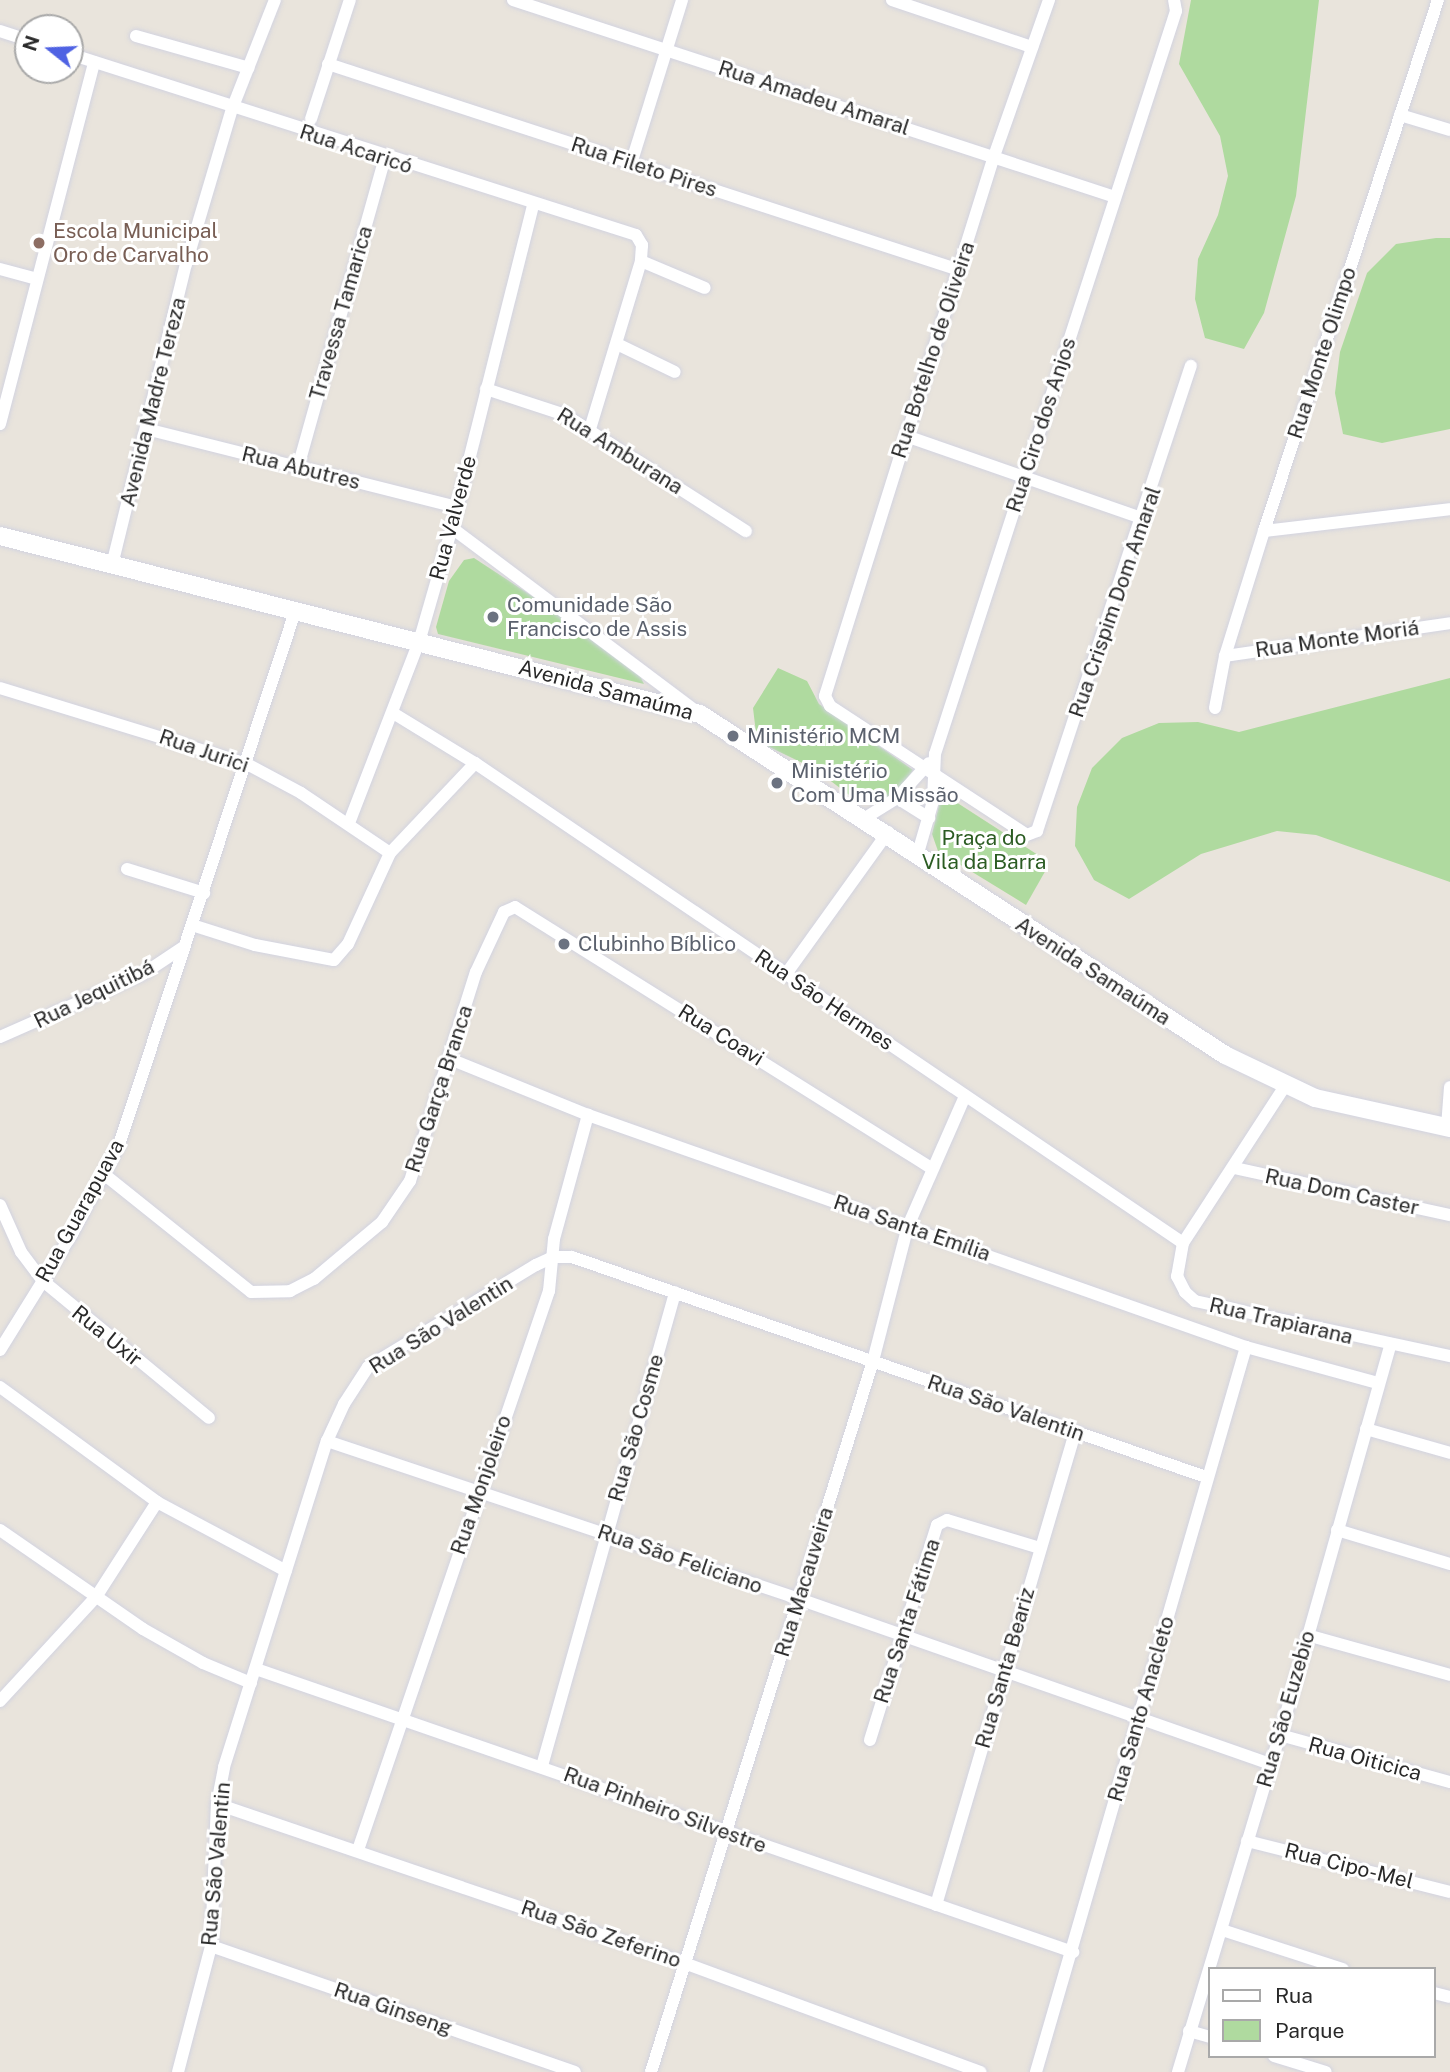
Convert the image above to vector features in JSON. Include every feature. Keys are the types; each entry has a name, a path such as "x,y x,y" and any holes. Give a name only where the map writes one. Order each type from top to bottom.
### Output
{"street":[{"name":"Avenida Madre Tereza","path":"112,565 186,264 232,109 275,0"},
{"path":"311,119 350,0"},
{"name":"Rua Amadeu Amaral","path":"513,0 1115,197"},
{"path":"631,164 682,0"},
{"path":"892,0 1032,47"},
{"name":"Rua Botelho de Oliveira","path":"930,771 826,702 905,436 994,156 1049,0"},
{"name":"Rua Ciro dos Anjos","path":"865,818 897,798 930,771 1176,10 1174,0"},
{"name":"Rua Monte Olimpo","path":"1215,708 1225,656 1264,531 1400,114 1442,3"},
{"path":"136,36 248,68"},
{"name":"Rua Acaricó","path":"84,59 533,206 636,235 641,241 641,261"},
{"path":"0,424 94,62"},
{"name":"Rua Fileto Pires","path":"328,64 959,270"},
{"path":"1400,114 1450,131"},
{"name":"Travessa Tamarica","path":"298,467 385,158"},
{"name":"Rua Valverde","path":"349,823 419,642 453,528 533,206"},
{"path":"590,429 641,261 705,288"},
{"path":"0,269 37,279"},
{"path":"617,344 675,372"},
{"name":"Rua Crispim Dom Amaral","path":"930,771 1032,835 1144,519 1191,366"},
{"name":"Rua Amburana","path":"486,388 542,404 590,429 746,531"},
{"name":"Rua Abutres","path":"146,429 457,507"},
{"path":"905,436 1144,519"},
{"path":"1264,531 1450,509"},
{"path":"453,528 700,714"},
{"name":"Avenida Samaúma","path":"0,536 700,714 888,832 1199,1041 1285,1086 1342,1107 1448,1127"},
{"name":"Rua Guarapuava","path":"0,1350 104,1175 135,1099 295,612"},
{"name":"Rua Monte Moriá","path":"1225,656 1450,623"},
{"name":"Rua Jurici","path":"0,688 247,764 349,823 390,853"},
{"name":"Rua São Hermes","path":"393,713 474,763 1183,1243"},
{"path":"192,925 267,948 334,960 348,944 390,853 474,763"},
{"path":"918,852 929,818 930,771"},
{"path":"897,798 929,818"},
{"path":"786,974 888,832"},
{"path":"127,869 204,893"},
{"name":"Rua Garça Branca","path":"104,1175 228,1279 251,1292 290,1291 354,1250 400,1200 419,1159 476,972 508,908"},
{"name":"Rua Coavi","path":"508,908 524,909 931,1168"},
{"name":"Rua Jequitibá","path":"0,1037 143,974 185,946"},
{"name":"Rua Santa Emília","path":"450,1059 588,1115 1246,1347 1378,1383"},
{"name":"Rua Trapiarana","path":"1285,1086 1183,1243 1177,1276 1195,1301 1450,1356"},
{"path":"1448,1127 1450,1087"},
{"name":"Rua Macauveira","path":"651,2072 873,1361 908,1226 931,1168 965,1096"},
{"name":"Rua Monjoleiro","path":"358,1850 477,1492 549,1291 554,1239 588,1115"},
{"name":"Rua Dom Caster","path":"1234,1168 1450,1214"},
{"name":"Rua Uxir","path":"0,1205 20,1252 43,1281 209,1418"},
{"name":"Rua São Valentin","path":"178,2072 211,1946 217,1804 251,1683 327,1441 356,1381 368,1367 553,1257 572,1257 1206,1477"},
{"name":"Rua São Cosme","path":"542,1766 675,1292"},
{"name":"Rua São Euzebio","path":"1210,1967 1280,1735 1390,1345"},
{"name":"Rua Santo Anacleto","path":"1036,2072 1073,1952 1206,1477 1246,1347"},
{"path":"0,1387 158,1502 286,1571"},
{"path":"1367,1429 1450,1453"},
{"name":"Rua Santa Beariz","path":"936,1905 1075,1432"},
{"name":"Rua São Feliciano","path":"327,1441 1139,1715 1270,1764"},
{"path":"0,1700 96,1597 158,1502"},
{"name":"Rua Santa Fátima","path":"870,1740 942,1521 1040,1548"},
{"path":"1337,1530 1450,1564"},
{"path":"0,1531 170,1645 251,1683"},
{"path":"1307,1635 1450,1675"},
{"name":"Rua Pinheiro Silvestre","path":"256,1669 1073,1952"},
{"name":"Rua Oiticica","path":"1280,1735 1450,1782"},
{"name":"Rua São Zeferino","path":"217,1804 684,1963 981,2072"},
{"name":"Rua Cipo-Mel","path":"1247,1841 1450,1892"},
{"path":"1222,1930 1269,1941 1338,1967"},
{"name":"Rua Ginseng","path":"211,1946 575,2072"},
{"name":"Rua São Euzebio","path":"1178,2072 1208,1973"},
{"path":"1189,2031 1208,2036"},
{"path":"1280,2058 1326,2072"}],"green space":[{"path":"1191,0 1319,0 1296,196 1264,313 1244,349 1205,338 1195,299 1198,259 1218,215 1228,176 1220,136 1179,64"},
{"path":"1450,238 1450,429 1382,443 1343,434 1335,393 1340,352 1367,273 1396,244"},
{"path":"474,558 599,640 639,674 644,684 438,634 436,627 449,581 464,560"},
{"name":"Praça do Vila da Barra","path":"778,668 807,681 819,704 913,770 898,791 884,801 869,805 857,801 815,769 763,744 756,733 753,708"},
{"path":"1450,678 1450,882 1316,835 1277,831 1201,854 1129,899 1094,880 1075,846 1077,807 1092,768 1122,738 1159,723 1198,722 1239,732"},
{"name":"Praça do Vila da Barra","path":"942,793 1038,855 1047,868 1026,905 938,851 932,834"}],"place":[{"name":"Escola Municipal Oro de Carvalho","path":"39,243"},
{"name":"Comunidade São Francisco de Assis","path":"493,617"},
{"name":"Ministério MCM","path":"733,736"},
{"name":"Ministério Com Uma Missão","path":"777,783"},
{"name":"Clubinho Bíblico","path":"564,944"}]}
